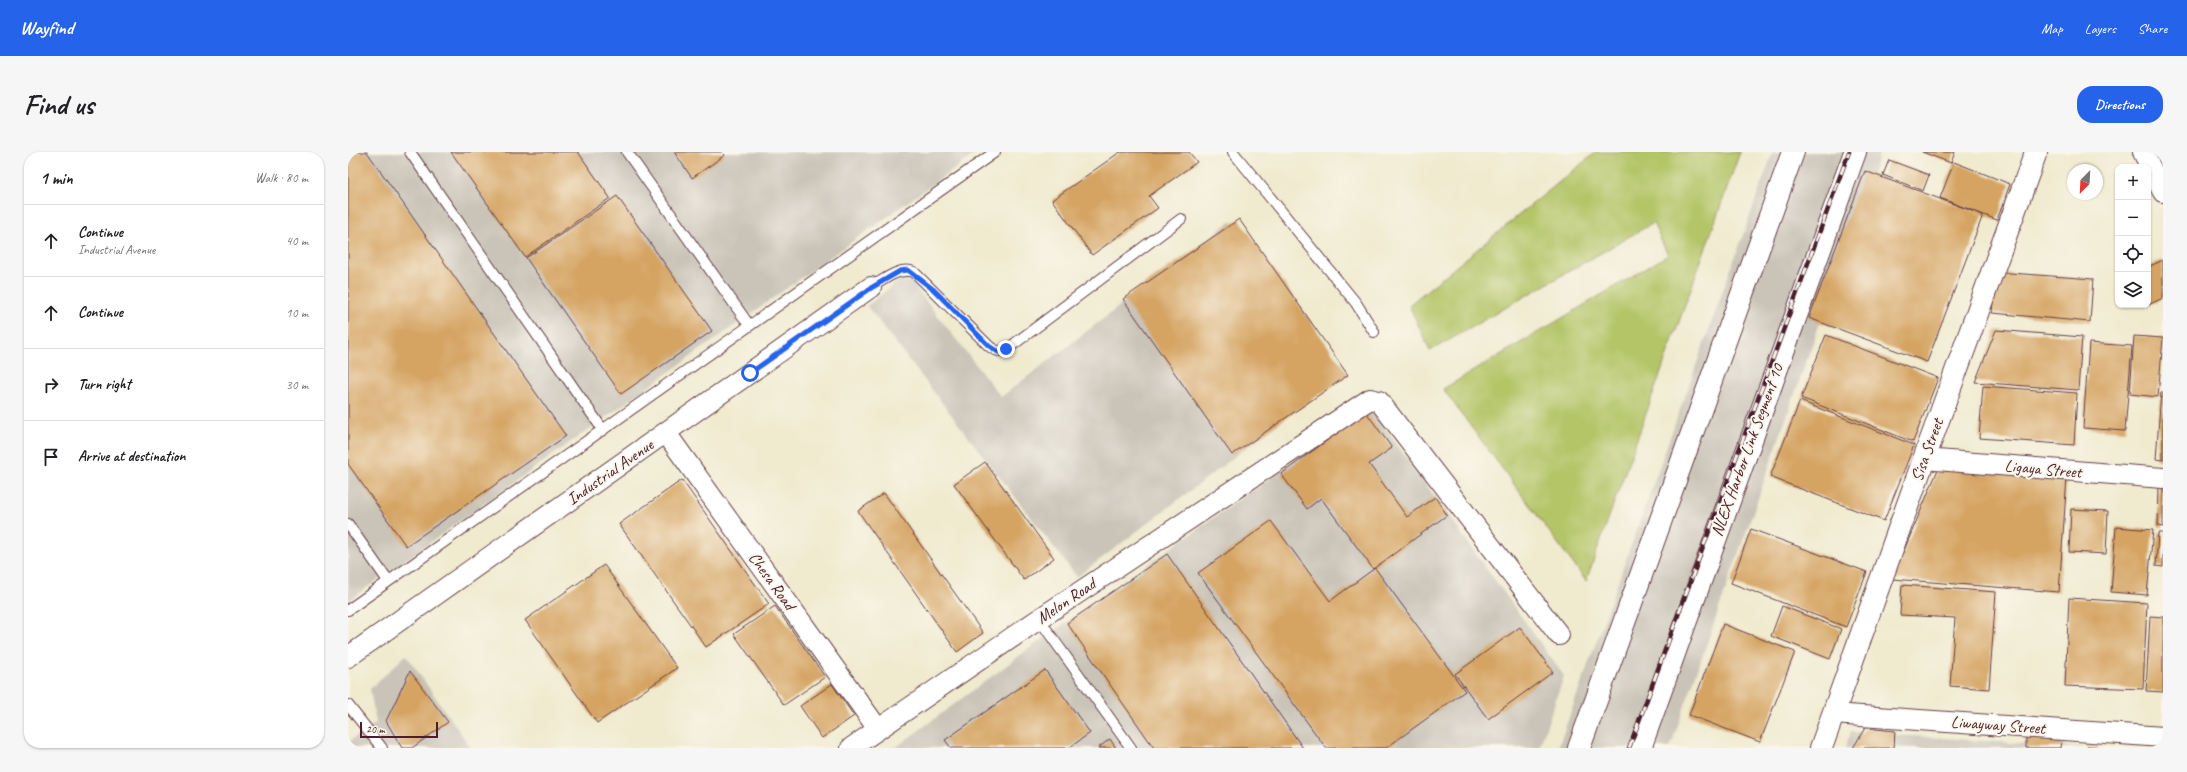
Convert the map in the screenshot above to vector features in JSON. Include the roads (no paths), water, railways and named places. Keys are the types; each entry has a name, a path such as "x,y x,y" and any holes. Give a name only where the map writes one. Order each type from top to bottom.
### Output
{"main road":[{"path":"1579,748 1793,152"},
{"name":"NLEX Harbor Link Segment 10","path":"1640,748 1855,152"},
{"name":"Sisa Street","path":"1821,748 2036,152"}],"street":[{"path":"2143,152 2163,192"},
{"name":"Industrial Avenue","path":"348,657 871,288"},
{"name":"Melon Road","path":"851,748 1039,619 1370,399 1379,401 1559,635"},
{"name":"Chesa Road","path":"666,433 878,729"},
{"name":"Ligaya Street","path":"1924,459 2163,478"},
{"name":"Liwayway Street","path":"1833,714 2163,736"}],"lane":[{"path":"410,152 603,430"},
{"path":"627,152 749,325"},
{"path":"348,610 995,152"},
{"path":"1233,152 1356,303 1374,332"},
{"path":"871,288 900,271 908,270 914,272 989,346 995,351 1001,351 1010,347 1181,219"},
{"path":"348,524 388,581"},
{"path":"1039,619 1131,748"},
{"path":"348,705 382,748"}],"railway":[{"path":"1629,748 1849,152"}]}
